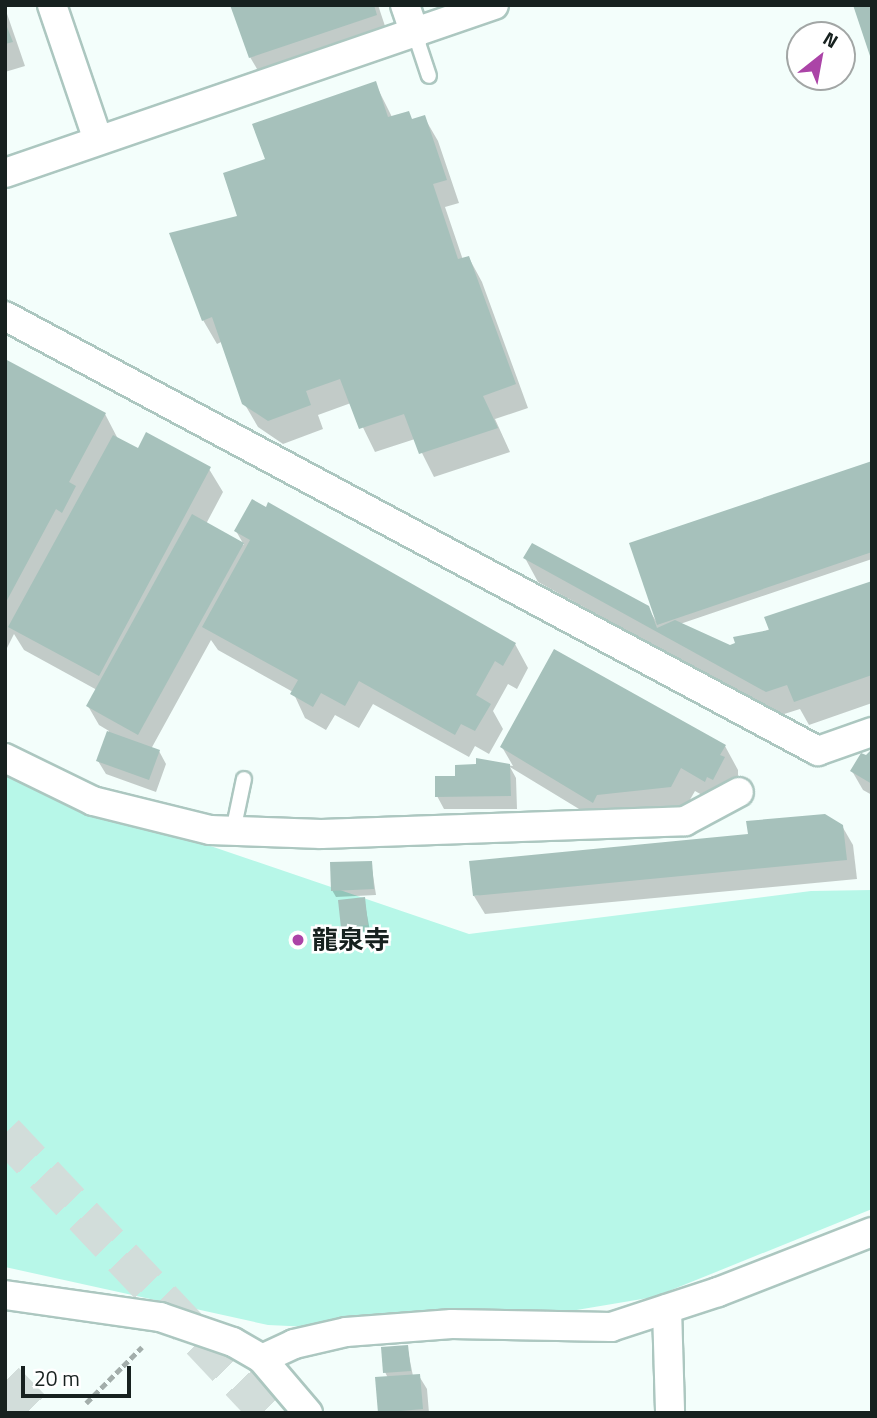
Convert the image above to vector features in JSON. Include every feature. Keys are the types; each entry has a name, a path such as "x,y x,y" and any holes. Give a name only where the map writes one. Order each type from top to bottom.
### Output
{"street":[{"path":"52,5 98,140"},
{"path":"405,5 415,34"},
{"path":"5,173 494,5"},
{"path":"5,316 818,751 872,732"},
{"path":"5,758 93,802 210,830 321,834 685,821 739,792"},
{"path":"262,1359 294,1344 346,1332 452,1324 611,1327 872,1232"},
{"path":"5,1294 160,1317 233,1342 262,1359 308,1413"},
{"path":"667,1308 670,1413"}],"lane":[{"path":"415,34 429,76"},
{"path":"233,831 244,779"}],"path":[{"path":"86,1403 153,1336 160,1317"}],"green space":[{"path":"5,776 469,934 811,891 872,890 872,1209 654,1297 440,1333 268,1325 5,1267"}],"building":[{"path":"230,5 374,5 377,15 249,58"},
{"path":"853,5 872,5 872,59 871,59"},
{"path":"5,22 13,42 5,44"},
{"path":"376,81 388,117 409,111 412,119 425,115 447,180 433,184 458,259 469,256 516,384 483,396 498,428 419,454 404,414 359,429 340,379 306,391 311,405 268,421 242,404 212,317 202,321 169,233 237,216 223,173 265,159 252,124"},
{"path":"5,359 106,413 69,482 76,486 62,513 56,509 5,604"},
{"path":"146,432 211,467 99,676 8,627 113,435 138,448"},
{"path":"872,461 872,552 657,625 629,543"},
{"path":"252,499 266,507 268,502 516,643 503,666 495,661 476,695 491,704 475,731 461,724 455,735 359,681 345,706 321,693 313,707 290,694 298,680 202,627 250,540 234,531"},
{"path":"192,514 244,543 138,735 86,706"},
{"path":"532,543 649,606 657,628 675,620 730,645 735,643 733,637 769,630 764,617 872,581 872,675 794,702 787,685 766,692 523,558"},
{"path":"554,649 726,745 720,755 725,757 713,780 707,777 705,782 681,768 671,787 597,795 593,803 500,747"},
{"path":"107,731 160,750 149,780 96,761"},
{"path":"872,749 872,784 850,771 861,753 866,755"},
{"path":"476,758 510,764 511,796 435,797 435,776 455,776 455,765 476,764"},
{"path":"825,814 843,825 847,860 473,896 469,861 748,834 746,821"},
{"path":"372,861 374,889 331,891 330,862"},
{"path":"365,897 368,925 341,928 338,900"},
{"path":"408,1345 411,1371 383,1373 381,1347"},
{"path":"420,1374 423,1409 378,1413 375,1377"}],"tunnel":[{"path":"5,1133 269,1413"},
{"path":"5,1381 36,1413"}],"place":[{"name":"龍泉寺","path":"298,940"}]}
